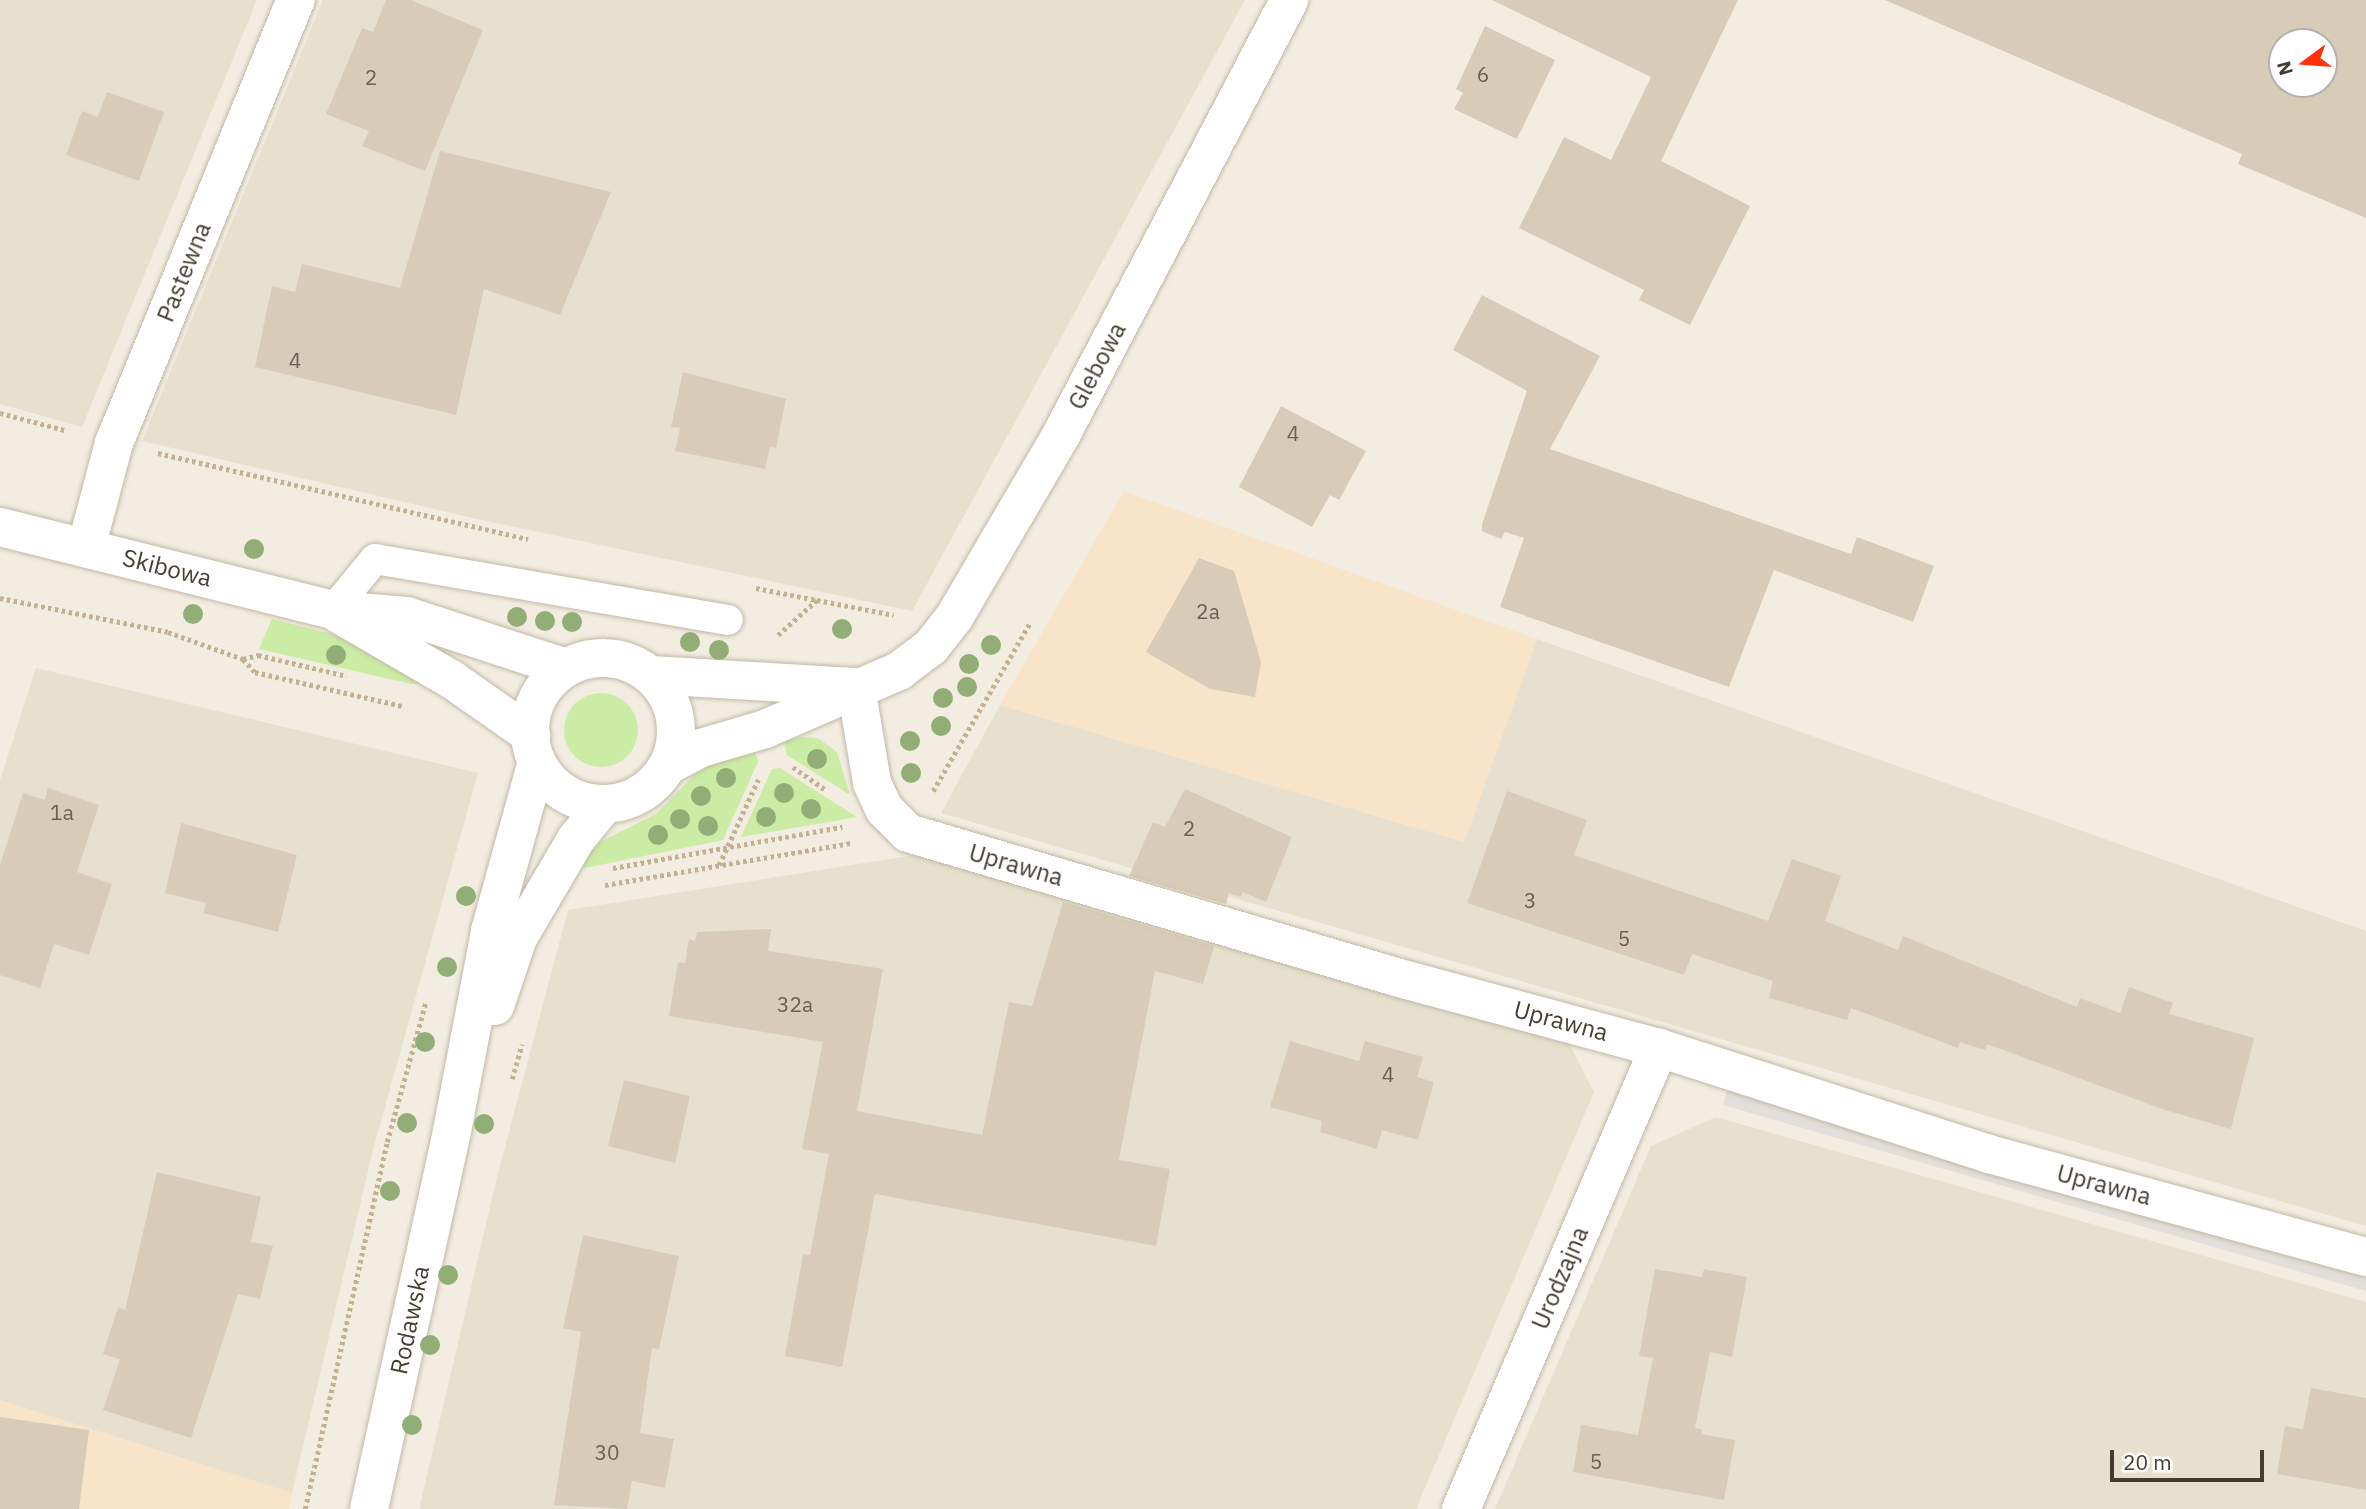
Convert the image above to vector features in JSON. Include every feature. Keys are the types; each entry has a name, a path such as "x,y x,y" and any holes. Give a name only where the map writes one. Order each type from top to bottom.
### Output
{"street":[{"name":"Pastewna","path":"86,548 114,443 296,0"},
{"name":"Glebowa","path":"667,766 701,748 765,729 856,687 899,671 932,647 955,617 1060,437 1289,0"},
{"name":"Skibowa","path":"0,527 333,610 407,616 566,668"},
{"name":"Skibowa","path":"333,610 451,679 534,749"},
{"path":"610,657 632,663 651,675 667,694 676,718 676,742 667,766 652,786 630,799 605,804 565,793 534,749 538,697 566,668 610,657"},
{"name":"Glebowa","path":"651,675 856,687"},
{"name":"Uprawna","path":"856,687 872,783 884,809 908,833 1396,977 1659,1048 1989,1154 2366,1256"},
{"name":"Rodawska","path":"369,1509 452,1130 490,931 534,749"},
{"name":"Rodawska","path":"452,1130 519,938 576,839 605,804"},
{"name":"Urodzajna","path":"1461,1509 1659,1048"}],"lane":[{"path":"333,610 375,559 728,620"}],"path":[{"path":"0,413 114,443 531,540"},
{"path":"750,586 903,617"},
{"path":"0,598 168,632 243,659 255,672 407,708"},
{"path":"776,637 817,600"},
{"path":"243,659 258,655 359,678"},
{"path":"719,865 760,776"},
{"path":"598,870 859,824 908,833"},
{"path":"305,1509 387,1142 430,986"}],"shaded area":[{"path":"0,0 257,0 82,427 0,404"},
{"path":"323,0 1245,0 912,611 477,519 142,441"},
{"path":"1124,491 1537,639 1464,842 1000,705"},
{"path":"1537,639 2366,931 2366,1226 941,813 1000,705 1464,842"},
{"path":"36,668 478,773 373,1150 292,1493 0,1400 0,780"},
{"path":"915,855 1569,1043 1594,1092 1416,1509 419,1509 498,1173 568,910"},
{"path":"1728,1088 2366,1273 2366,1291 1723,1105"},
{"path":"1716,1117 2366,1302 2366,1509 1495,1509 1651,1146"},
{"path":"0,1400 292,1493 289,1509 0,1509"}],"green space":[{"path":"272,619 347,638 435,683 411,684 259,649"},
{"path":"601,693 622,699 632,709 638,730 632,751 622,761 601,767 580,761 570,751 564,730 570,709 580,699"},
{"path":"818,738 837,752 850,795 787,755 784,740"},
{"path":"754,746 758,762 723,840 575,870 600,842 656,814 703,766"},
{"path":"780,768 857,817 741,837 772,769"}],"building":[{"path":"386,0 411,0 483,30 425,171 362,146 369,131 326,114 362,28 373,32"},
{"path":"1492,0 1738,0 1661,161 1750,206 1690,325 1639,300 1644,290 1519,228 1564,137 1611,160 1651,77"},
{"path":"1885,0 2366,0 2366,218 2238,164 2242,154"},
{"path":"1485,26 1555,60 1517,139 1454,109 1463,93 1456,89"},
{"path":"107,92 164,112 139,181 66,155 82,111 98,117"},
{"path":"440,151 611,192 560,315 484,289 456,415 255,367 272,286 295,292 302,264 400,288"},
{"path":"1482,295 1600,356 1550,449 1851,554 1857,537 1934,566 1913,622 1774,570 1729,687 1500,607 1524,538 1505,532 1501,539 1482,531 1482,524 1527,391 1453,350"},
{"path":"683,372 786,399 776,448 770,447 765,469 675,451 680,428 671,427"},
{"path":"1281,406 1366,451 1339,500 1330,495 1312,527 1239,487"},
{"path":"1199,558 1234,571 1261,662 1255,697 1210,689 1146,652"},
{"path":"48,788 99,805 77,872 112,884 89,955 54,944 40,988 0,975 0,865 23,793 45,800"},
{"path":"1185,789 1292,837 1266,902 1243,892 1240,897 1229,893 1226,904 1129,876 1153,822 1165,827"},
{"path":"1507,791 1587,820 1574,855 1768,921 1792,859 1841,876 1825,921 1898,950 1903,936 2077,1007 2080,998 2120,1013 2129,987 2173,1003 2169,1014 2254,1038 2231,1129 2165,1110 1987,1044 1985,1050 1960,1042 1958,1048 1851,1008 1847,1020 1769,998 1773,981 1692,954 1684,975 1467,903"},
{"path":"181,823 297,855 278,932 203,913 206,903 165,893"},
{"path":"1063,902 1214,946 1203,984 1155,971 1119,1160 1170,1169 1156,1246 875,1194 842,1367 785,1356 803,1254 810,1255 829,1154 802,1149 823,1042 669,1016 678,962 685,963 689,939 695,941 697,932 771,929 768,951 883,969 857,1111 982,1135 1009,1002 1032,1006"},
{"path":"1290,1041 1359,1061 1365,1041 1423,1057 1417,1077 1434,1082 1418,1140 1382,1130 1377,1149 1320,1132 1322,1121 1270,1107"},
{"path":"624,1080 690,1096 675,1163 608,1146"},
{"path":"157,1172 261,1197 251,1242 273,1246 260,1299 238,1294 191,1438 103,1410 120,1359 103,1354 118,1307 125,1310"},
{"path":"583,1235 679,1256 659,1349 652,1348 640,1433 674,1439 665,1488 632,1481 627,1509 554,1505 581,1332 563,1328"},
{"path":"1655,1269 1702,1277 1704,1269 1747,1277 1732,1357 1710,1352 1695,1428 1702,1429 1701,1434 1735,1440 1724,1500 1573,1472 1581,1425 1638,1435 1653,1358 1639,1356"},
{"path":"2311,1388 2366,1398 2366,1490 2277,1474 2285,1426 2303,1429"},
{"path":"0,1417 89,1430 79,1509 0,1509"}]}
